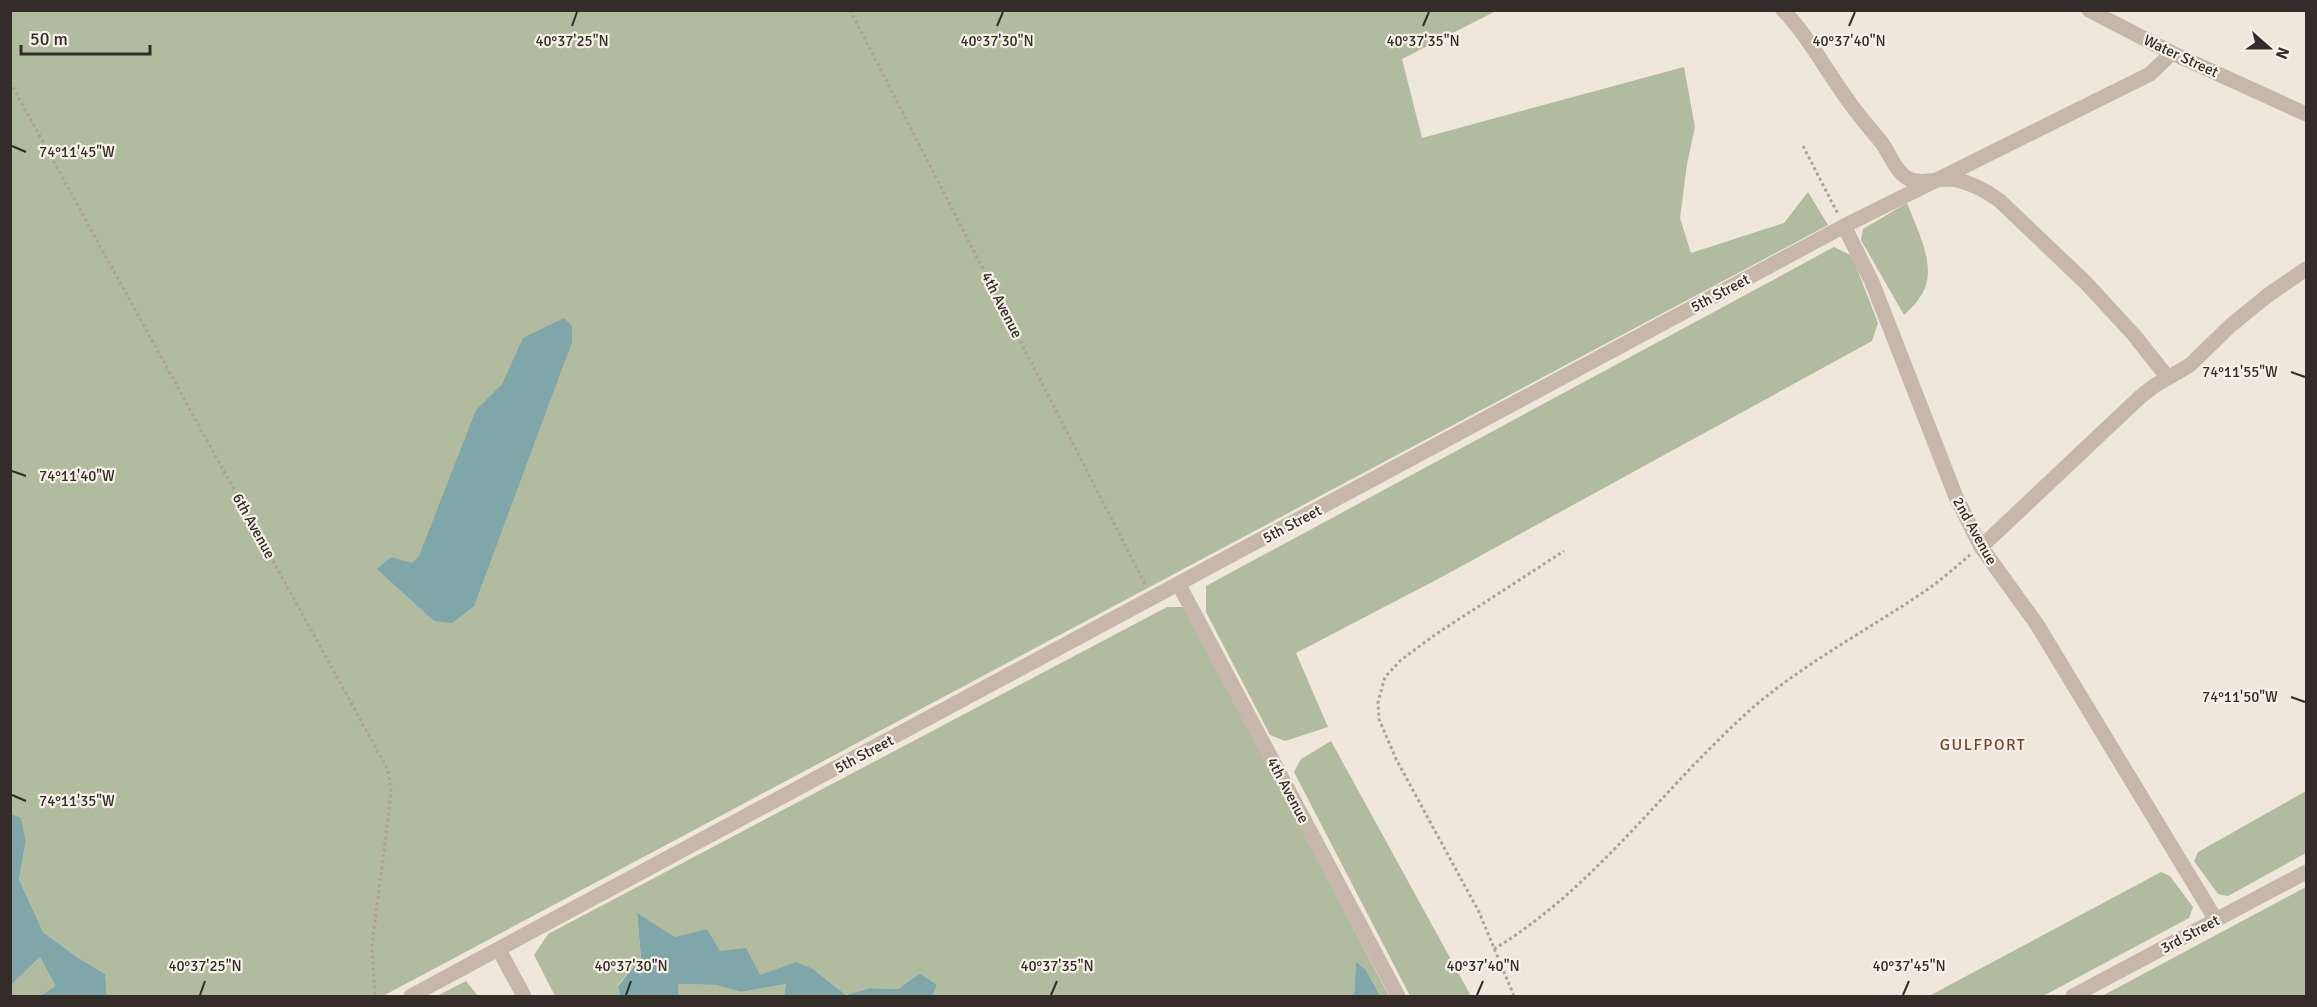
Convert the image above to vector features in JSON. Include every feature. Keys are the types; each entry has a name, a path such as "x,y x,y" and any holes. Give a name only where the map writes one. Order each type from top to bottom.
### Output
{"street":[{"path":"1783,10 1812,45 1844,95 1881,142 1902,174 1920,182 1951,179 1976,186 2000,201 2086,283 2134,335 2168,378"},
{"name":"Water Street","path":"2089,10 2172,53 2307,114"},
{"name":"5th Street","path":"411,996 1844,226 2150,74 2172,53"},
{"name":"2nd Avenue","path":"1844,226 1872,282 1948,477 1981,547 2036,623 2216,920"},
{"path":"1981,547 2140,397 2190,365 2230,326 2268,295 2307,269"},
{"name":"4th Avenue","path":"1179,585 1398,996"},
{"name":"3rd Street","path":"2073,996 2307,872"},
{"path":"499,950 524,996"}],"path":[{"name":"4th Avenue","path":"850,10 1153,598"},
{"name":"6th Avenue","path":"10,82 388,770 391,790 372,945 375,996"},
{"path":"1803,146 1844,226"},
{"path":"1494,949 1543,915 1578,883 1756,706 1798,672 1932,586 1981,547"},
{"path":"1514,996 1479,912 1396,759 1379,719 1377,702 1385,678 1401,660 1436,634 1564,551"}],"green space":[{"path":"10,11 1496,11 1402,59 1422,138 1684,67 1695,127 1687,164 1680,218 1691,253 1784,223 1808,192 1828,225 383,996 107,996 105,974 43,932 19,879 26,841 21,819 11,814"},
{"path":"1907,203 1925,250 1928,275 1926,286 1920,297 1904,315 1861,240 1863,229"},
{"path":"1834,247 1852,256 1878,323 1872,341 1438,579 1296,653 1328,727 1285,741 1270,735 1206,612 1206,586"},
{"path":"1167,607 1183,607 1190,617 1389,996 1380,996 1366,970 1356,963 1354,996 932,996 937,985 920,973 898,989 869,988 846,995 813,969 760,976 720,951 675,937 637,914 641,958 618,985 620,996 555,996 534,955 548,934"},
{"path":"1331,741 1471,996 1410,996 1294,772 1301,759"},
{"path":"2306,791 2306,853 2228,896 2218,894 2194,861 2198,852"},
{"path":"2161,872 2170,876 2193,907 2189,918 2043,996 1929,996"},
{"path":"2306,887 2306,996 2102,996"},
{"path":"40,957 57,986 40,996 11,996 10,981 14,982"},
{"path":"466,981 478,996 437,996"},
{"path":"678,984 715,985 741,992 786,984 784,996 678,996"}],"water":[{"path":"564,318 572,326 572,342 474,606 452,623 434,621 377,569 391,557 412,563 419,556 476,410 502,384 523,338"},
{"path":"11,814 21,818 26,841 19,879 43,932 105,974 107,996 40,996 56,986 40,957 13,983 11,981"},
{"path":"637,913 675,937 707,929 720,951 746,948 760,975 796,962 813,969 846,995 869,988 898,989 920,973 937,985 932,996 784,996 786,984 741,992 715,985 678,984 678,996 620,996 618,986 641,958"},
{"path":"1356,962 1366,970 1380,996 1354,996"}],"district":[{"name":"GULFPORT","path":"1983,745"}]}
